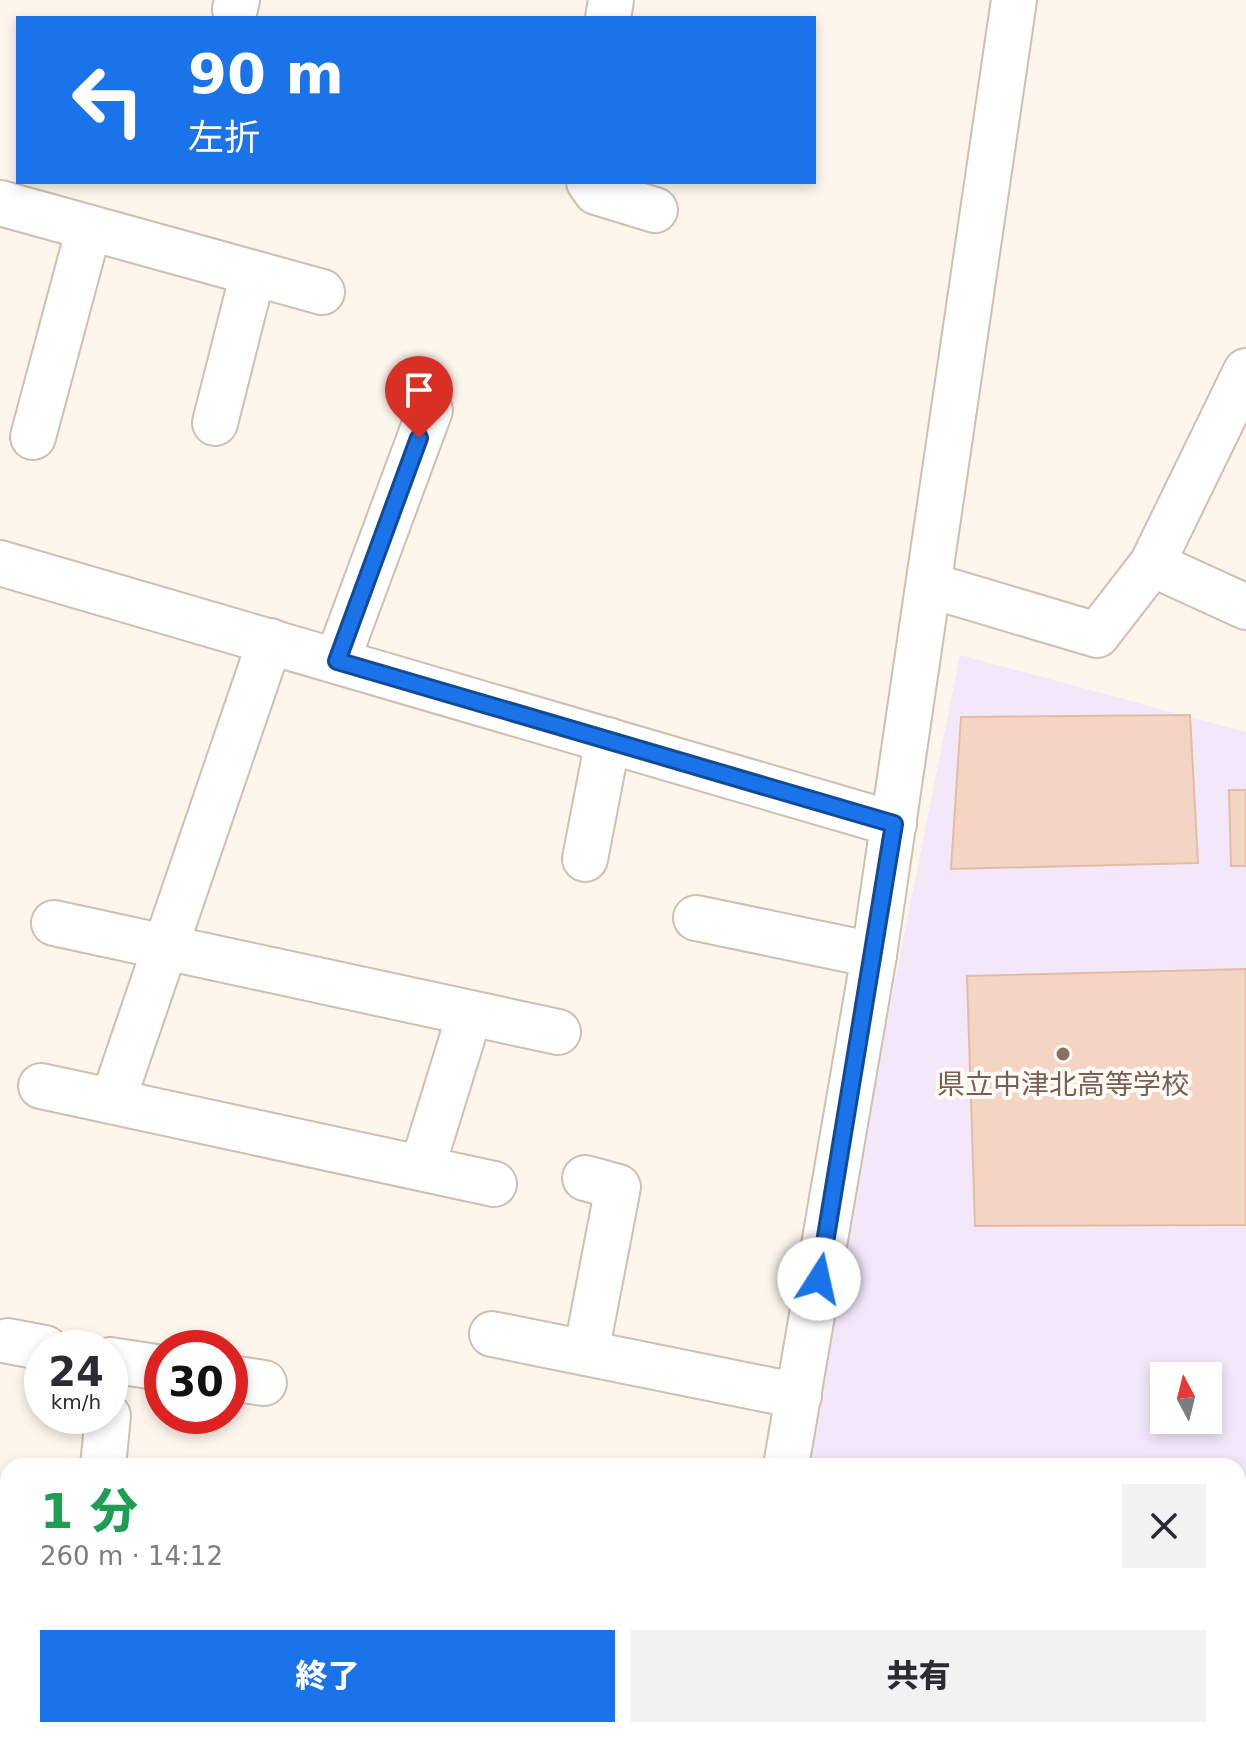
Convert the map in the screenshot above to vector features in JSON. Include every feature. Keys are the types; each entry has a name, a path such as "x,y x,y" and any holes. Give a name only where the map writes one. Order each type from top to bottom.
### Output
{"street":[{"path":"787,1458 874,955 1014,0"},
{"path":"590,184 596,192 655,210"},
{"path":"0,203 322,292"},
{"path":"33,437 89,228"},
{"path":"215,423 253,273"},
{"path":"929,585 1097,635 1152,564 1246,371"},
{"path":"337,661 430,410"},
{"path":"0,563 894,824"},
{"path":"1152,564 1246,607"},
{"path":"113,1100 270,641"},
{"path":"585,859 608,740"},
{"path":"696,918 874,955"},
{"path":"54,923 558,1032"},
{"path":"422,1168 470,1013"},
{"path":"41,1086 494,1184"},
{"path":"585,1178 618,1187 586,1353"},
{"path":"492,1334 799,1396"},
{"path":"104,1458 106,1434"}],"shaded area":[{"name":"県立中津北高等学校","path":"960,655 1246,732 1246,1458 800,1458"}],"building":[{"path":"1190,715 1198,863 951,869 961,717"},
{"path":"1229,790 1246,790 1246,866 1231,866"},
{"path":"1246,969 1246,1225 975,1226 967,976"}],"place":[{"name":"県立中津北高等学校","path":"1063,1054"}],"route":[{"path":"419,438 337,661 894,824 819,1279"}]}
